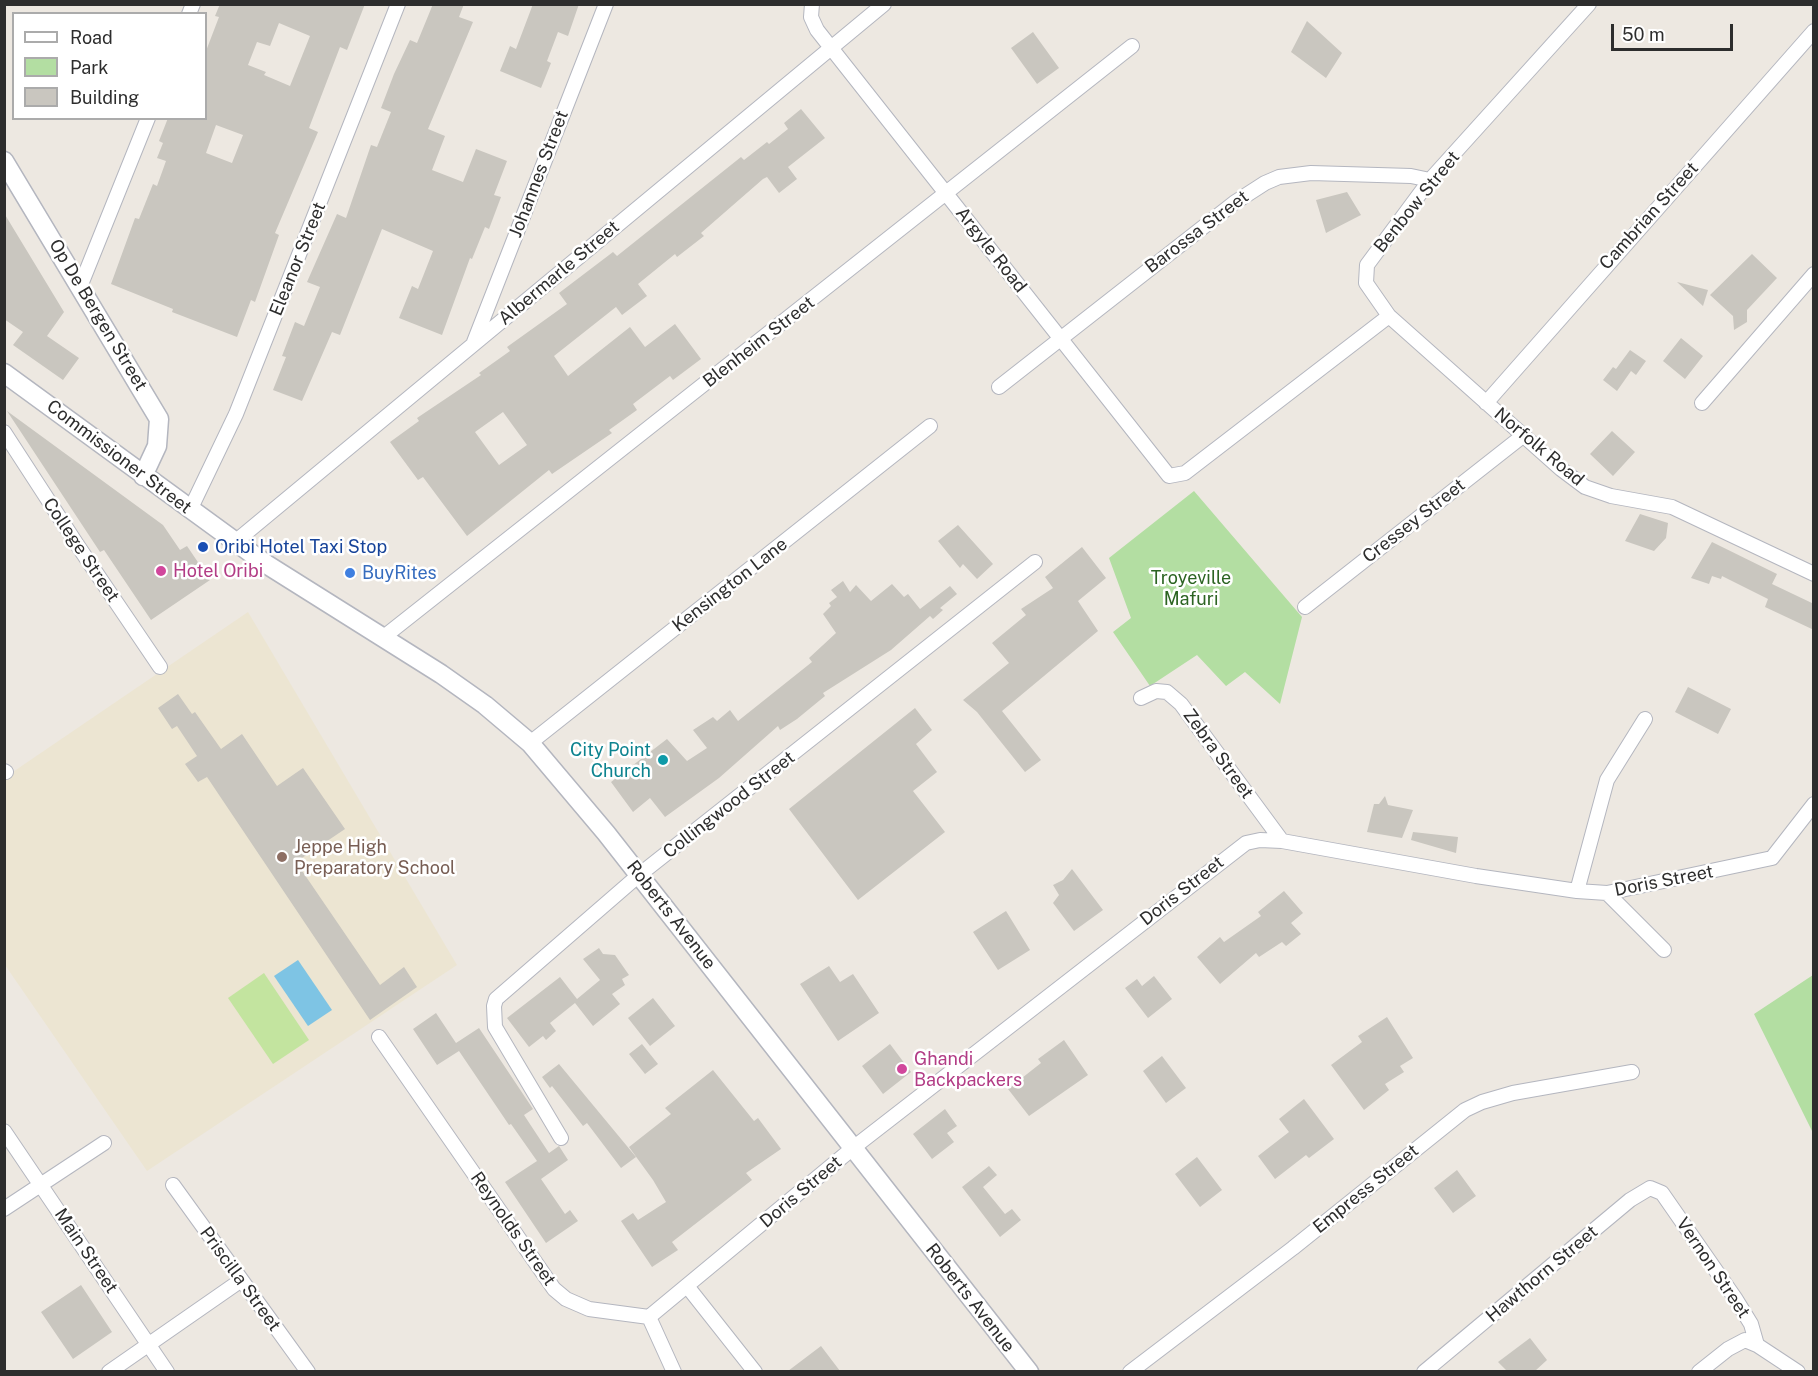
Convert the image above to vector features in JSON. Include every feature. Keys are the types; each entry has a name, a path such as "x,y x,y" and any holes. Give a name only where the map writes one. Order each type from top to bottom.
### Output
{"main road":[{"name":"Op De Bergen Street","path":"4,161 159,418 157,446 143,476"},
{"name":"Commissioner Street","path":"4,373 235,542"},
{"name":"Roberts Avenue","path":"235,542 385,636 485,705 530,743 549,763 639,875 1029,1371"}],"street":[{"name":"Eleanor Street","path":"190,510 236,414 398,4"},
{"name":"Johannes Street","path":"473,344 606,4"},
{"name":"Argyle Road","path":"812,4 813,24 1169,476 1185,473 1389,316"},
{"name":"Albermarle Street","path":"235,542 884,4"},
{"name":"Benbow Street","path":"1389,316 1366,283 1367,265 1430,180 1518,86 1589,4"},
{"name":"Cambrian Street","path":"1486,403 1814,30"},
{"name":"Blenheim Street","path":"385,636 1132,46"},
{"path":"80,287 147,120"},
{"name":"Barossa Street","path":"999,387 1234,203 1265,183 1280,177 1311,173 1411,176 1430,180"},
{"path":"1702,403 1814,274"},
{"name":"Norfolk Road","path":"1389,316 1567,474 1595,492 1672,507 1814,574"},
{"name":"Kensington Lane","path":"530,743 930,426"},
{"name":"College Street","path":"4,432 160,667"},
{"name":"Cressey Street","path":"1305,607 1524,435"},
{"name":"Collingwood Street","path":"561,1138 495,1028 496,999 639,875 1035,562"},
{"name":"Zebra Street","path":"1141,698 1156,691 1167,692 1181,704 1282,841"},
{"path":"1577,891 1607,780 1645,719"},
{"name":"Doris Street","path":"649,1317 853,1148 1246,843 1260,840 1282,841 1577,891 1607,893 1772,858 1814,804"},
{"path":"1607,893 1664,950"},
{"name":"Reynolds Street","path":"379,1037 554,1289 566,1299 589,1309 649,1317"},
{"name":"Empress Street","path":"1130,1371 1293,1248 1465,1110 1482,1102 1513,1093 1632,1072"},
{"name":"Main Street","path":"4,1131 167,1371"},
{"path":"4,1209 104,1143"},
{"name":"Priscilla Street","path":"173,1185 240,1281 308,1371"},
{"name":"Hawthorn Street","path":"1424,1371 1630,1200 1650,1188 1662,1193"},
{"name":"Vernon Street","path":"1662,1193 1746,1314 1758,1345"},
{"path":"109,1371 240,1281"},
{"path":"687,1286 755,1371"},
{"path":"649,1317 674,1371"},
{"path":"1699,1371 1738,1342 1745,1340 1758,1345 1798,1371"}],"shaded area":[{"path":"248,612 457,965 147,1171 5,965 4,778"}],"green space":[{"name":"Troyeville Mafuri","path":"1194,491 1302,617 1280,704 1245,672 1226,686 1197,655 1150,686 1113,632 1131,618 1109,558"},
{"path":"264,973 309,1040 273,1064 228,998"},
{"path":"1813,975 1813,1133 1754,1014"}],"water":[{"path":"298,960 332,1010 308,1026 274,976"}],"building":[{"path":"220,4 365,4 347,50 340,47 309,128 318,132 275,233 279,235 255,302 251,300 237,337 172,312 173,309 111,284 135,218 139,219 153,184 157,186 166,161 157,158 163,143 159,141 167,120 207,120 207,48 219,17 215,16","holes":["279,23 310,36 290,86 248,65 257,42 270,46","216,125 243,135 232,163 206,153"]},
{"path":"433,4 464,4 459,17 473,22 428,129 445,136 432,170 463,182 476,149 507,161 494,195 501,197 489,229 485,227 472,259 470,258 442,335 399,318 412,286 418,289 433,251 382,229 340,335 332,332 302,401 273,390 286,357 282,356 295,322 304,326 320,287 307,282 337,214 346,218 371,145 377,147 391,112 381,108 394,74 410,40 417,43"},
{"path":"533,4 579,4 568,36 558,32 547,61 551,63 541,88 500,71 510,46 516,49"},
{"path":"1307,21 1342,53 1326,78 1291,52"},
{"path":"1033,32 1059,68 1037,84 1011,48"},
{"path":"801,109 825,138 788,167 797,179 779,193 767,177 763,179 701,233 704,236 677,257 675,254 638,284 647,296 622,315 616,307 554,356 568,376 630,327 645,347 675,324 701,359 673,380 670,376 633,404 637,410 609,430 612,433 552,474 549,470 467,536 423,477 418,480 390,442 419,421 417,418 481,375 479,373 510,351 507,347 567,304 559,293 613,252 617,256 741,157 744,160 767,142 769,144 788,129 784,123","holes":["503,412 527,445 499,465 475,432"]},
{"path":"1347,192 1361,215 1326,233 1316,200"},
{"path":"4,213 64,312 47,336 79,358 63,380 13,345 23,332 4,319"},
{"path":"1752,254 1777,278 1747,310 1747,322 1734,330 1733,316 1710,295"},
{"path":"1677,282 1708,290 1703,306"},
{"path":"1681,338 1703,356 1685,379 1663,361"},
{"path":"1630,350 1646,361 1636,375 1631,371 1617,391 1603,380 1613,367 1616,369"},
{"path":"7,411 163,525 180,550 187,546 210,580 151,620 104,550 100,552"},
{"path":"1612,431 1635,452 1613,476 1590,454"},
{"path":"1640,514 1668,523 1666,538 1654,551 1625,541"},
{"path":"958,525 993,564 977,579 963,564 960,568 938,541"},
{"path":"1712,542 1777,574 1772,584 1814,604 1814,630 1765,607 1768,599 1722,576 1721,579 1712,576 1709,584 1691,578"},
{"path":"1082,547 1106,578 1078,601 1098,631 1002,711 1041,760 1025,772 977,712 963,700 1009,663 992,643 1026,615 1021,609 1053,588 1045,577"},
{"path":"843,581 850,592 856,585 871,601 892,584 904,597 908,594 920,609 950,586 957,594 940,608 943,610 933,619 930,616 891,650 823,693 825,696 797,719 780,730 778,726 719,778 665,817 650,798 633,812 611,782 667,739 687,761 707,748 693,730 713,717 717,721 730,710 738,721 812,662 809,658 836,633 823,614 831,606 829,603 837,597 831,590"},
{"path":"1688,687 1731,709 1718,734 1675,712"},
{"name":"Jeppe High Preparatory School","path":"178,694 192,714 195,712 221,749 242,734 277,786 303,768 345,829 296,862 380,985 404,967 417,987 370,1020 207,777 198,782 185,764 197,756 177,726 172,729 158,708"},
{"path":"915,708 932,730 916,744 937,772 913,791 945,832 858,900 789,809"},
{"path":"1385,796 1388,805 1413,810 1402,838 1367,832 1374,804 1379,804"},
{"path":"1413,832 1458,837 1456,853 1411,840"},
{"path":"1072,869 1103,910 1074,931 1053,903 1059,895 1053,885 1063,880"},
{"path":"1284,891 1303,913 1291,923 1301,934 1286,946 1282,942 1259,957 1256,953 1220,984 1197,957 1220,937 1224,942 1261,916 1258,912"},
{"path":"1006,911 1030,950 998,970 973,932"},
{"path":"599,948 603,954 615,955 629,975 622,979 625,985 612,994 620,1004 593,1026 575,1003 550,1023 556,1031 546,1040 543,1036 529,1047 507,1018 560,977 577,999 600,980 583,959"},
{"path":"829,966 840,982 853,974 879,1013 838,1041 800,984"},
{"path":"1154,976 1172,999 1148,1018 1125,988 1137,979 1142,986"},
{"path":"653,998 675,1026 650,1046 628,1018"},
{"path":"436,1013 456,1043 479,1028 533,1109 524,1115 549,1153 559,1146 568,1160 541,1179 565,1214 570,1210 578,1221 546,1243 505,1182 537,1161 511,1124 509,1125 459,1051 437,1065 413,1029"},
{"path":"1387,1017 1413,1058 1400,1066 1404,1072 1385,1084 1389,1090 1364,1110 1331,1065 1362,1042 1358,1036"},
{"path":"1064,1040 1088,1075 1029,1116 1008,1089 1041,1063 1038,1059"},
{"path":"642,1044 658,1064 645,1074 629,1054"},
{"path":"890,1044 911,1072 883,1094 862,1066"},
{"path":"1162,1056 1186,1088 1166,1103 1143,1071"},
{"path":"559,1064 636,1157 621,1168 587,1123 583,1126 552,1086 550,1088 542,1077"},
{"path":"713,1070 754,1121 758,1118 781,1149 746,1173 752,1180 672,1242 678,1250 652,1267 621,1221 633,1213 638,1220 666,1202 629,1147 671,1114 665,1108"},
{"path":"1304,1099 1334,1139 1309,1158 1306,1155 1275,1179 1258,1156 1289,1132 1279,1119"},
{"path":"945,1109 957,1126 947,1133 954,1142 932,1159 913,1134"},
{"path":"1197,1157 1222,1190 1200,1207 1175,1174"},
{"path":"989,1166 997,1175 983,1187 1005,1214 1012,1209 1021,1220 1000,1237 962,1187"},
{"path":"1457,1170 1476,1196 1453,1213 1434,1188"},
{"path":"81,1285 112,1332 73,1359 41,1312"},
{"path":"1530,1338 1547,1360 1535,1371 1507,1371 1498,1362"},
{"path":"821,1346 840,1371 788,1371"}],"place":[{"name":"Oribi Hotel Taxi Stop","path":"203,547"},
{"name":"Hotel Oribi","path":"161,571"},
{"name":"BuyRites","path":"350,573"},
{"name":"City Point Church","path":"663,760"},
{"name":"Jeppe High Preparatory School","path":"282,857"},
{"name":"Ghandi Backpackers","path":"902,1069"}]}
